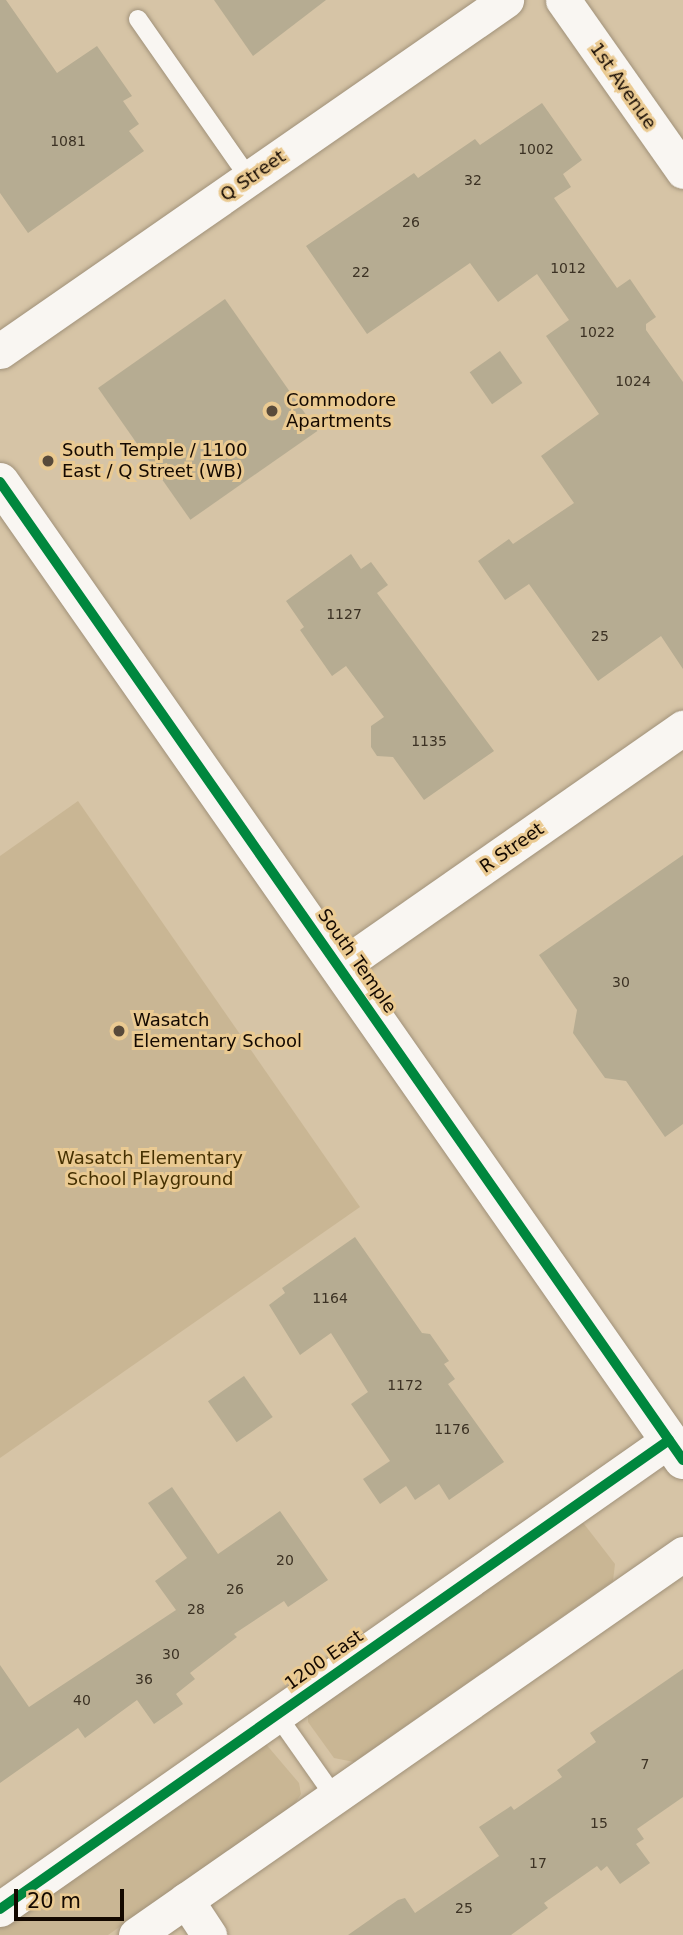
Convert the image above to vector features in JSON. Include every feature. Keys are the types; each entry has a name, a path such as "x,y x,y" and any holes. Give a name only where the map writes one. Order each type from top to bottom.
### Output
{"main road":[{"name":"South Temple","path":"0,482 676,1450"}],"street":[{"name":"Q Street","path":"0,351 506,0"},
{"name":"1st Avenue","path":"563,0 683,171"},
{"name":"R Street","path":"340,967 683,728"},
{"name":"1200 East","path":"0,1909 277,1715 676,1450"},
{"path":"136,1935 683,1554"},
{"path":"186,1900 209,1935"}],"lane":[{"path":"138,19 250,178"},
{"path":"277,1715 334,1796"}],"green space":[{"name":"Wasatch Elementary School Playground","path":"78,801 360,1207 0,1458 0,856"},
{"path":"581,1520 615,1564 613,1581 354,1762 334,1758 308,1722 308,1711"},
{"path":"265,1743 299,1783 301,1794 294,1805 108,1935 0,1935 0,1921"}],"building":[{"path":"0,0 6,0 57,73 97,46 132,96 123,101 139,124 129,131 144,151 28,233 0,193"},
{"path":"214,0 326,0 253,56"},
{"path":"542,103 582,160 563,174 571,187 554,198 617,288 630,279 656,317 646,324 646,330 683,382 683,669 661,636 598,681 529,584 505,600 478,561 509,539 513,544 574,503 541,456 599,414 546,336 569,320 537,274 498,302 470,263 367,334 306,246 414,173 418,178 475,139 480,145"},
{"name":"Commodore Apartments","path":"225,299 317,431 190,520 98,388"},
{"path":"500,351 522,383 492,404 470,372"},
{"path":"351,554 361,569 371,562 388,585 377,593 494,751 424,800 393,757 377,756 371,747 371,726 384,717 346,666 332,676 300,630 304,627 286,601"},
{"path":"683,855 683,1124 665,1137 626,1081 605,1078 573,1033 577,1010 539,955"},
{"path":"355,1237 422,1333 430,1334 449,1361 444,1364 455,1379 448,1384 504,1462 449,1500 439,1484 415,1500 406,1486 380,1504 363,1479 390,1461 351,1404 368,1392 331,1333 300,1355 269,1305 285,1293 282,1288"},
{"path":"244,1376 273,1417 237,1442 208,1401"},
{"path":"172,1487 218,1554 280,1511 328,1580 288,1607 284,1601 234,1634 237,1637 190,1673 195,1679 176,1694 183,1704 154,1724 137,1700 85,1738 78,1728 0,1783 0,1665 29,1707 176,1610 155,1581 187,1558 148,1503"},
{"path":"683,1669 683,1797 637,1829 644,1839 636,1844 650,1863 620,1884 607,1866 601,1871 597,1866 544,1903 548,1908 511,1935 348,1935 398,1900 405,1898 415,1913 499,1856 479,1827 511,1806 514,1810 562,1777 557,1770 596,1742 590,1733"}],"cycle path":[{"path":"0,482 683,1460"},
{"path":"0,1909 669,1440"}],"place":[{"name":"Commodore Apartments","path":"272,411"},
{"name":"South Temple / 1100 East / Q Street (WB)","path":"48,461"},
{"name":"Wasatch Elementary School","path":"119,1031"}]}
